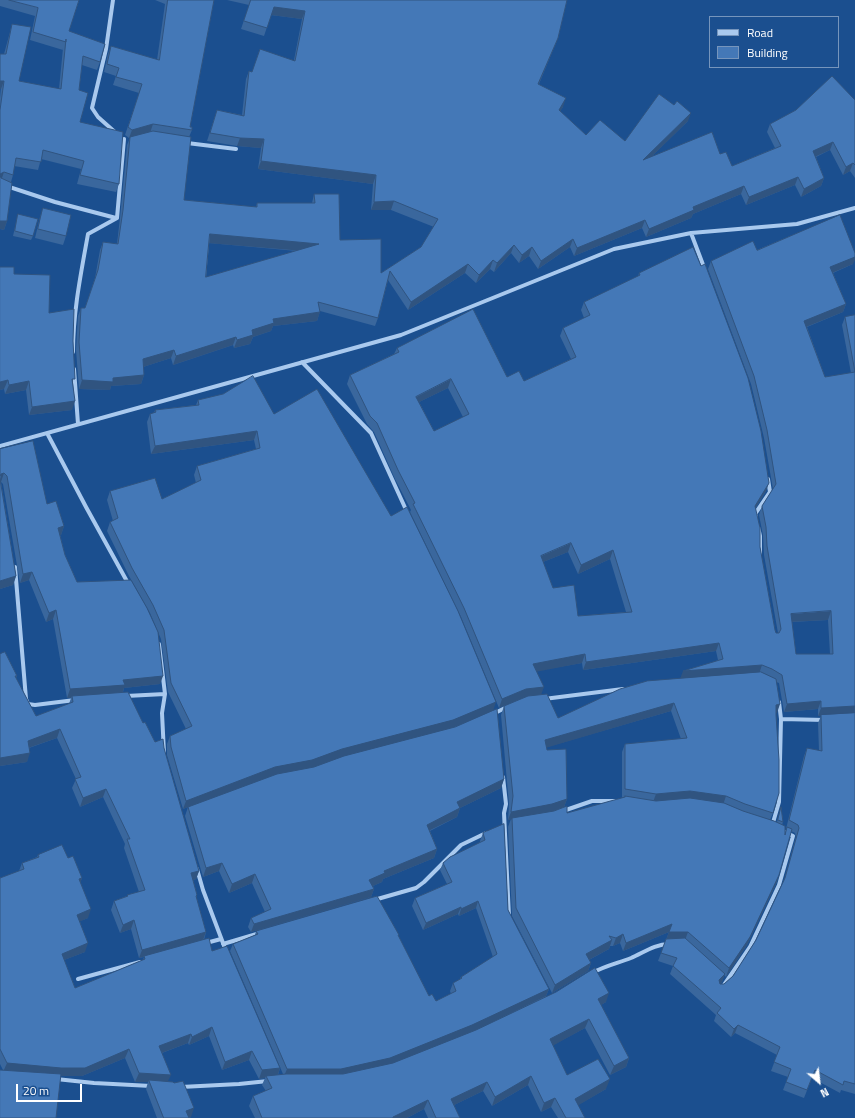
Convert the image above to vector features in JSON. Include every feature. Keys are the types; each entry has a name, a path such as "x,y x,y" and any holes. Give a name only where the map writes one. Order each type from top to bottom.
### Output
{"street":[{"path":"112,0 106,49 92,108 98,117 126,141 117,218"},
{"path":"185,142 236,149"},
{"path":"0,184 55,202 117,218"},
{"path":"0,446 401,335 614,249 691,233 797,224 855,208"},
{"path":"73,358 74,322 88,234 117,218"},
{"path":"691,233 707,276"},
{"path":"302,362 371,433 410,518"},
{"path":"74,366 78,424"},
{"path":"47,433 132,589"},
{"path":"761,562 760,536 755,514 770,492 768,477"},
{"path":"14,561 26,699 28,704 35,705 80,700"},
{"path":"158,640 162,659 165,694 162,713 164,756"},
{"path":"538,700 629,688"},
{"path":"118,697 165,694"},
{"path":"772,826 779,802 781,719 778,699"},
{"path":"494,705 498,720"},
{"path":"490,715 514,705"},
{"path":"781,719 831,720"},
{"path":"503,773 506,804 504,813 509,917 512,924"},
{"path":"556,813 592,800 624,802"},
{"path":"498,827 512,822"},
{"path":"719,990 727,982 750,947 779,885 793,836 766,824"},
{"path":"371,901 416,888 461,845 492,830"},
{"path":"195,861 203,890 229,958"},
{"path":"223,944 267,931"},
{"path":"199,946 221,939"},
{"path":"588,976 600,968 630,958 661,944 676,944"},
{"path":"78,979 146,960"},
{"path":"722,978 727,982"},
{"path":"47,1078 94,1083 154,1086"},
{"path":"177,1087 239,1084 275,1080"}],"building":[{"path":"9,0 79,0 69,31 105,44 100,62 83,56 79,90 88,93 80,122 123,132 119,184 80,175 84,161 43,150 41,162 16,158 13,175 4,172 0,174 0,110 4,81 0,81 0,54 6,54 12,24 31,27 19,81 61,89 66,42 33,32 38,8"},
{"path":"168,0 214,0 190,127 192,127 192,130 153,124 132,130 128,127 142,84 116,77 119,68 107,64 111,46 159,60"},
{"path":"251,0 567,0 558,38 538,84 566,98 559,110 586,135 600,120 625,141 659,94 674,105 677,101 691,113 643,160 712,132 720,154 726,152 732,166 781,146 770,124 796,110 832,76 855,100 855,165 853,163 846,167 833,142 813,151 824,178 804,189 798,177 749,197 744,186 693,207 694,210 649,229 645,220 577,248 573,239 541,261 532,247 522,255 514,245 497,263 493,260 479,275 468,264 411,302 390,271 378,318 318,302 320,312 273,319 274,323 252,330 253,335 237,340 236,337 176,356 174,350 143,359 144,375 113,378 113,382 82,380 79,342 81,308 85,308 98,270 103,242 118,244 130,137 153,131 191,137 184,200 257,207 257,203 315,203 314,194 339,194 340,240 381,239 381,273 421,247 438,219 394,201 374,202 376,175 261,161 264,139 240,138 210,133 217,110 244,116 249,71 252,72 260,49 295,61 305,11 274,7 267,28 244,21","holes":["210,234 319,244 206,277"]},
{"path":"0,175 1,178 12,183 7,221 0,221"},
{"path":"43,208 71,215 66,236 38,229"},
{"path":"18,214 38,219 33,236 15,231"},
{"path":"840,215 855,253 855,257 830,267 846,304 804,321 825,377 855,372 855,706 821,708 821,701 787,704 782,675 762,665 683,671 723,659 719,643 586,662 585,654 533,664 544,687 526,689 502,699 464,608 413,504 415,503 377,423 370,416 350,375 399,352 397,348 473,309 507,377 519,371 524,381 576,357 563,328 590,315 584,302 693,247 701,266 705,264 748,378 761,431 769,483 755,506 760,528 760,547 775,630 776,633 779,633 781,629 762,506 776,484 767,430 754,376 711,261 753,241 757,250","holes":["451,379 469,414 434,431 416,397","571,543 581,565 613,550 632,612 578,616 574,585 553,588 541,556","831,611 833,654 796,654 791,614"]},
{"path":"0,267 14,267 14,274 50,275 49,313 74,309 73,341 75,379 72,379 75,401 32,407 29,381 9,385 8,380 0,382"},
{"path":"855,315 855,372 845,317"},
{"path":"253,376 274,414 317,389 391,516 407,507 458,611 496,702 453,720 342,749 312,760 275,767 186,801 171,747 170,736 192,726 171,683 164,630 153,605 132,568 110,522 118,518 110,491 155,478 162,499 201,480 197,466 260,448 257,431 155,446 150,414 156,412 155,410 199,405 198,400 223,394"},
{"path":"33,441 47,504 56,501 64,526 58,528 65,555 77,582 131,580 147,608 158,632 163,676 123,680 125,685 70,689 56,610 49,613 32,572 23,574 7,476 4,473 0,476 0,449"},
{"path":"0,479 16,576 0,581"},
{"path":"5,652 17,676 15,676 36,716 73,702 72,696 128,692 143,723 145,722 155,742 163,739 164,748 199,871 191,873 206,932 142,950 134,920 123,925 114,901 128,896 127,895 145,890 127,839 130,839 106,789 83,798 75,779 81,777 60,729 28,741 30,753 0,758 0,654"},
{"path":"761,672 776,679 780,704 776,705 779,793 773,813 726,796 690,791 656,794 625,789 625,744 687,738 674,703 545,740 547,750 566,749 567,799 552,804 511,812 513,796 504,706 528,696 547,694 558,718 620,689 647,681"},
{"path":"497,709 504,779 457,802 460,808 427,825 437,849 384,871 385,873 369,880 374,889 254,924 251,918 271,909 255,874 232,884 222,863 206,868 188,807 277,774 314,767 344,756 455,727"},
{"path":"855,713 855,1084 844,1081 843,1085 815,1070 807,1090 786,1082 791,1069 774,1062 780,1047 738,1025 734,1029 717,1013 721,1008 673,966 677,958 661,953 666,939 685,938 725,974 719,980 720,984 724,984 733,976 756,940 785,878 799,828 798,825 789,820 807,748 822,751 821,715"},
{"path":"625,796 656,801 690,798 724,803 785,826 785,835 787,827 792,829 779,875 750,937 729,968 688,932 669,932 672,924 626,943 623,934 616,938 609,936 612,940 586,954 591,963 555,985 516,908 512,818 554,811 567,806 567,813"},
{"path":"781,807 783,822 778,820"},
{"path":"504,824 508,910 549,989 472,1025 390,1058 341,1069 287,1069 233,944 258,934 256,931 377,896 399,935 429,996 432,994 436,1001 456,991 453,983 497,954 478,901 426,923 415,898 452,882 443,863 450,857 485,840 483,833"},
{"path":"62,845 68,858 73,856 82,878 79,879 91,909 77,915 88,943 62,954 75,988 145,959 144,956 209,938 212,951 227,946 280,1068 262,1070 252,1051 225,1062 212,1027 192,1037 191,1034 159,1046 171,1075 139,1073 129,1049 85,1068 61,1068 7,1063 0,1049 0,878 24,869 22,863 39,857 38,855"},
{"path":"595,968 609,993 598,999 629,1058 614,1066 589,1019 550,1039 567,1075 598,1059 610,1079 575,1099 585,1118 566,1118 555,1098 544,1103 531,1076 495,1097 487,1082 451,1099 460,1118 436,1118 428,1100 393,1118 262,1118 253,1096 272,1088 266,1076 286,1074 343,1074 393,1063 476,1030 556,992"},
{"path":"0,1070 61,1074 56,1118 0,1118"},
{"path":"149,1080 174,1083 183,1081 194,1108 186,1111 189,1118 164,1118"}]}
